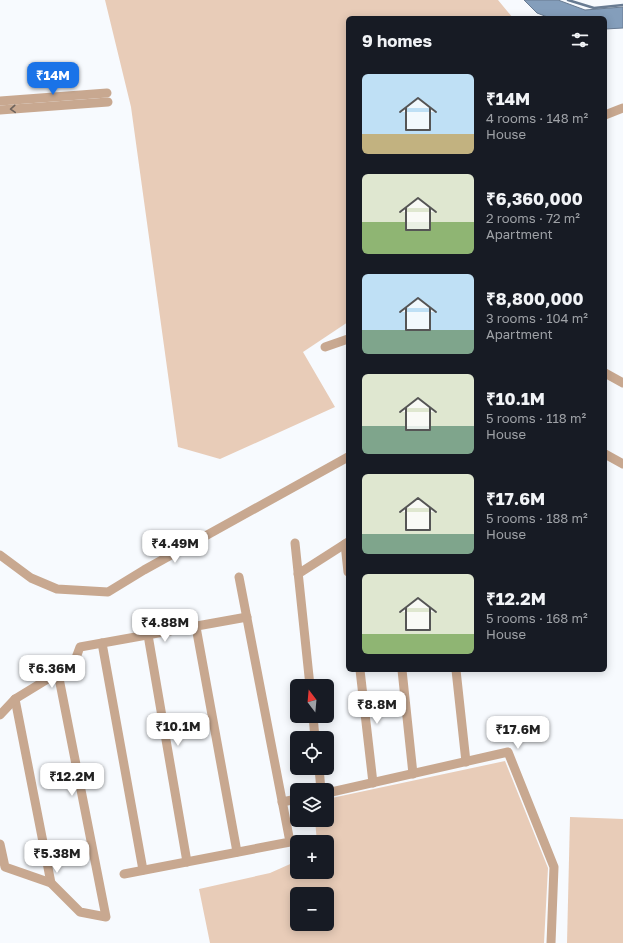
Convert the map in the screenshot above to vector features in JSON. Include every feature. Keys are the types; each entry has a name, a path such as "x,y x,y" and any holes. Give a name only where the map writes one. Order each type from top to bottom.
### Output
{"street":[{"path":"0,101 107,97 0,110"},
{"path":"607,115 623,108"},
{"path":"326,347 346,340"},
{"path":"607,374 623,383"},
{"path":"607,455 623,464"},
{"path":"0,555 31,578 57,589 108,592 144,570 346,458"},
{"path":"294,543 309,679"},
{"path":"298,574 346,543"},
{"path":"124,874 290,842 239,577"},
{"path":"0,715 15,699 74,663 80,647 247,617"},
{"path":"196,627 237,852"},
{"path":"148,635 187,862"},
{"path":"102,644 143,870"},
{"path":"360,672 373,783"},
{"path":"402,672 413,774"},
{"path":"456,672 466,762"},
{"path":"0,844 5,867 51,883 80,912 106,917 58,673"},
{"path":"15,699 51,883"},
{"path":"334,791 508,752 554,867 551,943"},
{"path":"282,802 290,800"}],"shaded area":[{"path":"105,0 498,0 511,16 346,16 346,323 303,352 335,407 220,459 178,447 131,107"},
{"path":"505,761 548,868 544,943 210,943 199,889 270,873 290,864 290,879 334,879 334,835 316,835 316,827 334,827 334,798"},
{"path":"570,817 623,819 623,943 567,943"}],"water":[{"path":"524,0 558,0 585,10 623,7 623,28 607,29 607,16 545,16 537,13"}],"waterway":[{"path":"568,0 594,8 623,5"}]}
